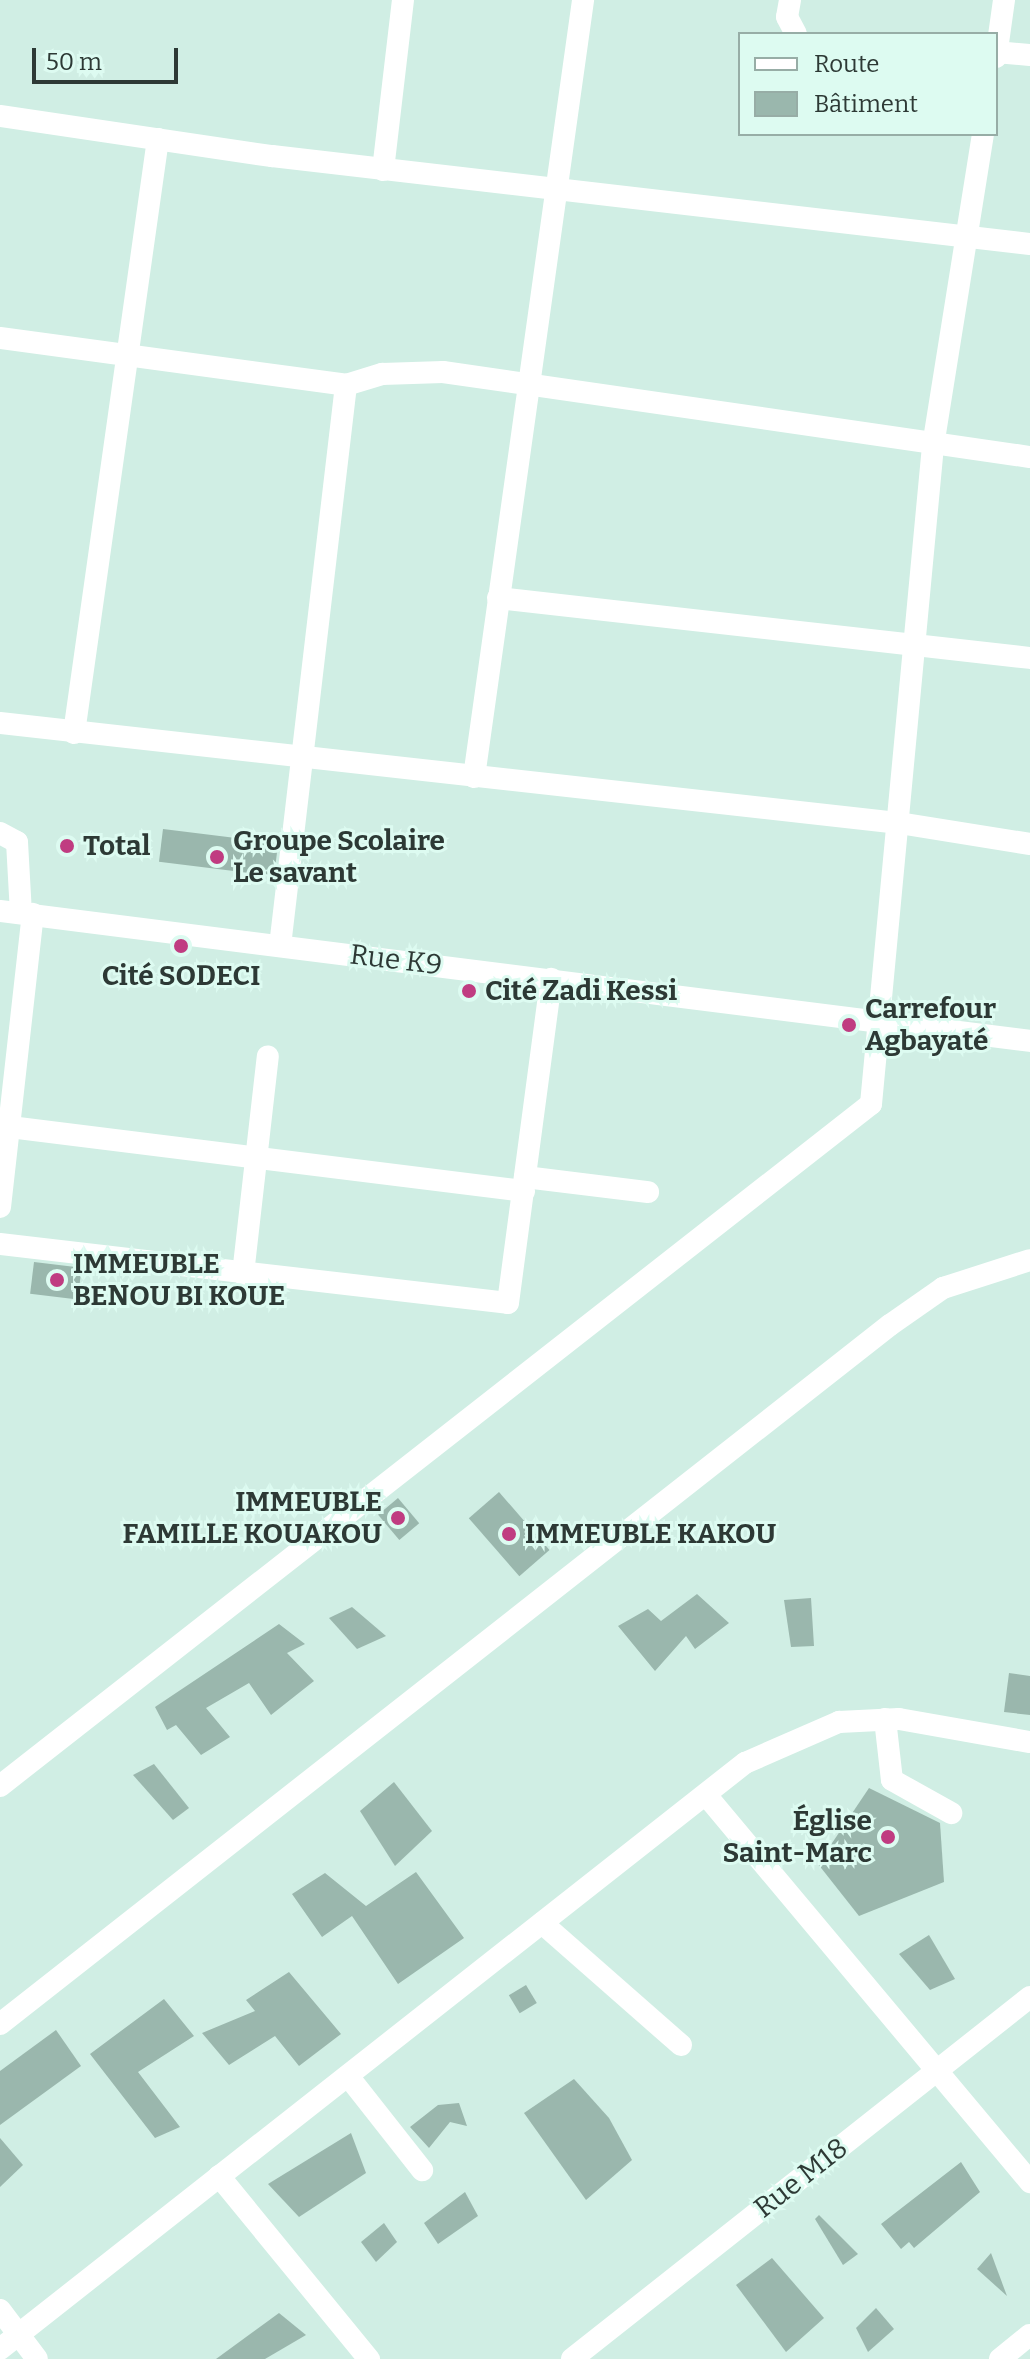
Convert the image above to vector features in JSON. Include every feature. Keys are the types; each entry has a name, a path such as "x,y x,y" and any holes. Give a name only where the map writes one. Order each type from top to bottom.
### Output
{"street":[{"path":"383,170 403,0"},
{"path":"474,777 552,191 567,131 583,0"},
{"path":"790,0 787,17 795,32"},
{"path":"998,40 1004,0"},
{"path":"998,54 1030,55"},
{"path":"0,116 383,170 1030,244"},
{"path":"0,1786 871,1104 918,649 933,446 983,136"},
{"path":"74,733 124,355 158,139"},
{"path":"0,338 346,385 419,371 527,382 933,446 1030,457"},
{"path":"280,946 298,757 346,385"},
{"path":"498,598 918,649 1030,658"},
{"path":"0,723 899,823 1030,844"},
{"path":"0,833 17,842 18,913 0,1207"},
{"name":"Rue K9","path":"18,913 1030,1041"},
{"path":"0,1244 499,1306 512,1297 551,979"},
{"path":"243,1274 268,1056"},
{"path":"7,1117 255,1157 524,1184 648,1192"},
{"path":"0,2024 890,1325 943,1288 1030,1260"},
{"path":"885,1719 892,1780 951,1813"},
{"path":"9,2343 745,1763 839,1722 885,1719 1030,1742"},
{"path":"706,1795 1030,2182"},
{"path":"542,1923 681,2045"},
{"name":"Rue M18","path":"572,2359 1030,1997"},
{"path":"348,2076 422,2170"},
{"path":"219,2176 369,2359"},
{"path":"0,2310 9,2343 37,2359"},
{"path":"1000,2359 1030,2335"}],"building":[{"path":"163,829 278,843 274,876 159,862"},
{"name":"IMMEUBLE BENOU BI KOUE","path":"34,1262 82,1268 78,1300 30,1294"},
{"name":"IMMEUBLE KAKOU","path":"499,1492 550,1550 519,1576 469,1518"},
{"name":"IMMEUBLE FAMILLE KOUAKOU","path":"398,1498 419,1523 399,1540 378,1515"},
{"path":"697,1594 729,1623 695,1649 686,1636 655,1671 618,1626 648,1609 661,1621"},
{"path":"811,1598 814,1646 791,1647 784,1600"},
{"path":"352,1607 386,1636 357,1649 329,1618"},
{"path":"279,1624 305,1644 287,1653 314,1681 271,1715 249,1683 206,1708 230,1737 201,1755 176,1725 167,1730 155,1707"},
{"path":"1009,1673 1030,1676 1030,1715 1004,1712"},
{"path":"154,1764 189,1808 173,1820 133,1775"},
{"path":"394,1782 432,1831 395,1866 360,1811"},
{"name":"Église Saint-Marc","path":"869,1788 940,1823 944,1882 859,1916 818,1864"},
{"path":"416,1872 464,1938 398,1984 352,1916 322,1937 292,1894 325,1873 366,1906"},
{"path":"929,1935 955,1979 930,1990 899,1954"},
{"path":"289,1972 341,2034 299,2066 275,2036 229,2065 202,2033 255,2011 246,2000"},
{"path":"526,1985 537,2003 520,2013 509,1995"},
{"path":"164,1999 194,2036 138,2072 180,2127 155,2138 90,2054"},
{"path":"56,2030 81,2066 0,2125 0,2071"},
{"path":"574,2079 609,2118 632,2160 586,2200 524,2113"},
{"path":"459,2103 467,2126 450,2122 429,2148 410,2127 438,2105"},
{"path":"351,2133 366,2173 299,2217 268,2184"},
{"path":"0,2138 23,2165 0,2187"},
{"path":"961,2162 980,2192 914,2248 909,2242 901,2249 881,2224"},
{"path":"465,2192 478,2216 438,2244 424,2223"},
{"path":"819,2215 858,2254 843,2265 815,2219"},
{"path":"384,2223 397,2242 376,2262 361,2242"},
{"path":"991,2253 1007,2296 977,2269"},
{"path":"772,2258 824,2318 786,2352 736,2285"},
{"path":"876,2308 894,2329 868,2352 856,2328"},
{"path":"279,2313 306,2335 265,2359 216,2359"}],"place":[{"name":"Total","path":"67,846"},
{"name":"Groupe Scolaire Le savant","path":"217,857"},
{"name":"Cité SODECI","path":"181,946"},
{"name":"Cité Zadi Kessi","path":"469,991"},
{"name":"Carrefour Agbayaté","path":"849,1025"},
{"name":"IMMEUBLE BENOU BI KOUE","path":"57,1280"},
{"name":"IMMEUBLE FAMILLE KOUAKOU","path":"398,1518"},
{"name":"IMMEUBLE KAKOU","path":"509,1534"},
{"name":"Église Saint-Marc","path":"888,1837"}]}
